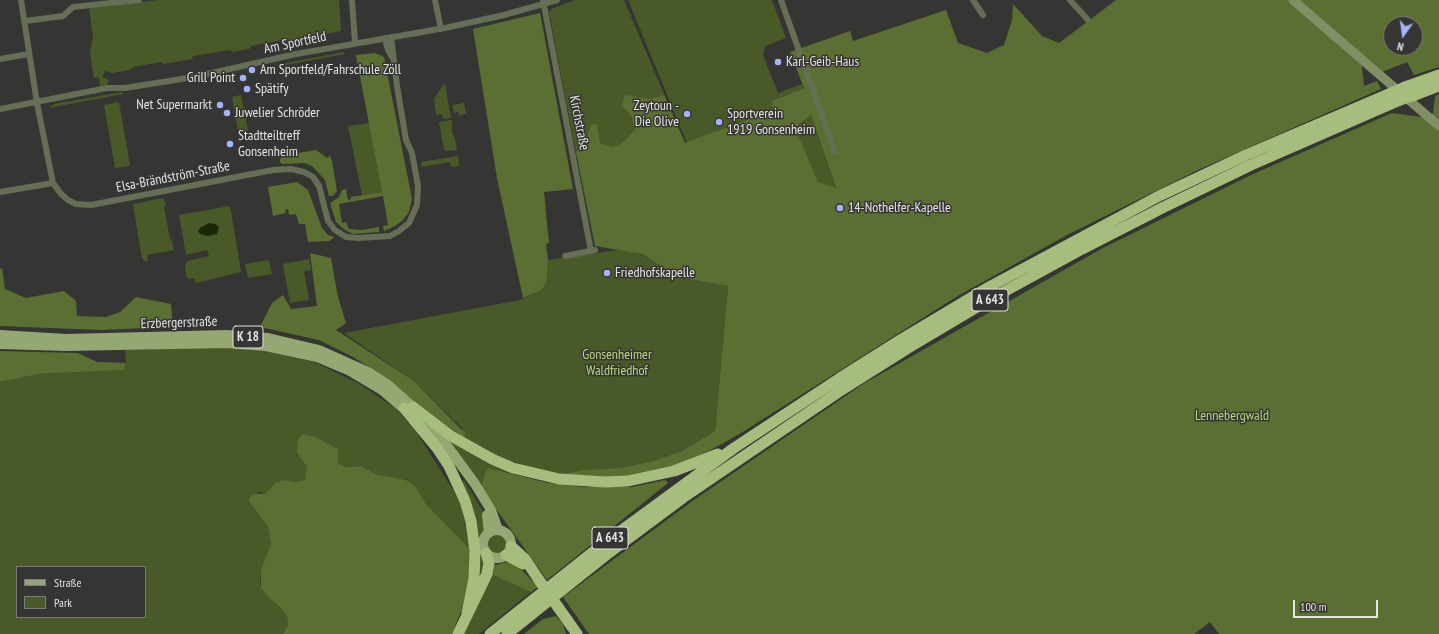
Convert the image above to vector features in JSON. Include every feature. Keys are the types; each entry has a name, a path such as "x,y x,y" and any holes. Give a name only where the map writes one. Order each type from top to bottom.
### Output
{"highway":[{"name":"A 643","path":"490,634 603,544 734,448 840,378 989,287 1159,196 1246,155 1390,93 1439,75"},
{"name":"A 643","path":"507,634 514,630 610,552 684,497 843,389 915,344 1068,256 1164,207 1251,165 1400,100 1439,86"},
{"path":"409,407 451,436 492,459 521,470 559,479 605,482 652,477 674,471 734,448"},
{"path":"409,407 456,479 471,521 475,551 474,578 467,613"},
{"path":"508,550 526,559 577,634"},
{"path":"458,634 487,574 489,563 486,553"}],"main road":[{"path":"1293,0 1439,126"},
{"name":"Erzbergerstraße","path":"0,335 66,338 199,335 268,338 320,350 354,364 387,384 409,407"},
{"name":"Erzbergerstraße","path":"0,344 65,346 227,343 266,346 317,357 350,371 409,407"},
{"path":"409,407 448,448 475,484 491,510 493,531"},
{"path":"493,531 502,531 509,537 508,550 494,558 486,553 484,549 484,540 493,531"}],"street":[{"name":"Elsa-Brändström-Straße","path":"21,0 37,103 53,183 61,194 68,200 76,204 84,205 273,170 291,169 304,172 313,177 319,186 328,221 346,237 358,238 390,236 409,223 414,215 418,196 412,153 406,140 394,62 388,50 388,38"},
{"path":"25,21 63,16 74,7 139,0"},
{"path":"352,0 355,43"},
{"path":"435,0 441,29"},
{"name":"Am Sportfeld","path":"0,109 37,103 107,88 125,88 194,77 355,43 441,29 543,2 557,0"},
{"path":"781,0 834,152"},
{"path":"973,0 982,15"},
{"path":"1070,0 1088,20"},
{"name":"Kirchstraße","path":"543,2 593,250 565,256"},
{"path":"0,59 29,54"},
{"path":"0,192 53,183"}],"green space":[{"path":"158,0 339,0 341,31 285,42 282,40 251,46 249,49 233,52 229,50 193,56 192,59 164,64 161,62 133,67 130,70 112,73 105,71 102,77 109,80 107,85 100,86 99,77 94,78 90,53 93,38 89,8"},
{"path":"575,0 624,0 685,143 577,158 549,12 551,9"},
{"name":"Sportverein 1919 Gonsenheim","path":"628,0 772,0 786,38 765,46 763,55 778,93 802,84 804,88 772,101 773,110 687,143"},
{"path":"1116,0 1439,0 1439,67 1414,75 1407,62 1382,72 1367,58 1362,66 1364,86 1377,81 1381,89 1198,170 1067,235 956,297 741,433 709,451 674,466 636,475 600,479 561,474 583,470 621,468 653,461 682,451 715,431 728,286 677,277 642,254 595,246 576,152 589,144 588,133 592,124 597,125 600,143 613,147 622,143 635,130 631,115 622,106 625,95 650,99 664,95 685,143 773,110 772,101 804,88 790,52 850,31 853,41 946,10 958,43 987,53 1004,45 1012,20 1013,4 1042,36 1059,43","holes":["811,115 836,188 818,182 798,134 799,124"]},
{"path":"540,13 573,189 544,192 549,243 546,244 548,260 547,281 542,290 523,298 497,178 473,29"},
{"path":"344,52 345,54 285,65 285,63"},
{"path":"375,53 384,57 412,199 409,212 403,220 384,231 383,226 388,225 383,196 339,204 342,223 346,222 349,229 362,230 379,227 379,232 353,234 345,230 336,222 330,203 339,197 342,190 346,189 348,200 351,199 351,197 382,192 356,55"},
{"path":"444,84 451,118 443,119 442,114 436,115 434,99"},
{"path":"122,92 123,94 48,108 54,104"},
{"name":"Lennebergwald","path":"1439,94 1439,634 1219,634 1210,622 1194,634 589,634 563,597 691,502 863,384 1101,249 1251,175 1392,113 1422,117 1433,113 1435,96"},
{"path":"241,95 248,130 238,131 232,97"},
{"path":"119,102 130,166 115,168 104,105"},
{"path":"464,103 466,114 459,116 459,112 454,113 452,105"},
{"path":"811,115 836,189 818,182 798,134 799,124"},
{"path":"452,120 452,135 454,135 457,150 446,151 444,149 439,122"},
{"path":"370,123 382,192 362,195 348,126"},
{"path":"316,150 327,158 330,156 332,161 337,191 333,196 329,196 325,180 312,166 304,163 282,164 280,162 280,159 285,155"},
{"path":"458,156 459,166 451,167 450,162 421,167 421,162"},
{"path":"297,182 308,190 322,228 328,235 334,237 330,241 308,242 305,224 299,224 296,214 289,215 288,209 285,210 286,213 273,216 268,187"},
{"path":"163,198 166,205 164,207 170,239 174,250 147,255 148,261 145,261 142,258 133,204"},
{"path":"230,206 241,272 196,283 194,278 187,279 185,267 187,261 209,256 207,250 186,255 179,215"},
{"name":"Gonsenheimer Waldfriedhof","path":"631,248 677,277 728,286 715,431 682,451 653,461 621,468 583,470 561,474 543,471 505,459 481,449 464,438 466,432 414,381 344,333 520,300 542,290 547,281 548,260"},
{"path":"310,253 331,258 338,297 346,323 336,330 414,381 460,428 466,432 464,438 419,406 390,380 353,357 319,340 260,327 272,303 283,295 291,309 317,306"},
{"path":"309,259 311,270 304,271 309,300 290,303 283,264"},
{"path":"269,260 272,274 248,278 245,264"},
{"path":"2,268 5,289 26,298 64,291 76,301 77,316 106,317 120,312 136,297 171,304 172,318 167,327 102,330 0,326 0,269"},
{"path":"218,347 261,350 314,362 358,383 395,408 415,430 458,498 466,520 470,549 426,504 415,486 406,480 376,474 361,466 345,467 338,463 338,457 300,436 297,453 307,467 305,480 294,482 283,480 275,483 266,493 258,492 254,508 268,527 271,544 260,579 261,588 287,616 288,625 283,634 0,634 0,382 39,374 124,370 126,363 125,350"},
{"path":"0,351 78,353 97,362 126,363 124,370 39,374 0,382"},
{"path":"304,434 315,437 338,449 338,463 345,467 361,466 376,474 406,480 415,486 426,504 470,549 469,576 462,609 452,634 283,634 288,625 287,616 261,588 261,570 271,544 268,527 249,501 251,495 266,493 275,483 283,480 294,482 305,480 307,467 297,453 300,436"},
{"path":"446,439 485,462 516,474 489,468 485,472 481,488"},
{"path":"489,468 548,483 584,487 632,487 665,480 668,483 547,580 481,488 485,472"},
{"path":"464,480 484,513 486,530 480,544 486,564 479,585 461,482"},
{"path":"497,535 503,538 506,544 503,550 497,553 491,550 488,544 491,538"},
{"path":"508,562 519,567 538,587 531,592 493,575 494,565"},
{"path":"492,571 494,576 531,592 479,634 463,634"},
{"path":"556,616 563,624 566,634 524,634 543,619"}],"shaded area":[{"path":"209,223 215,224 219,227 217,234 208,236 200,234 198,231 200,228"}],"place":[{"name":"Karl-Geib-Haus","path":"778,62"},
{"name":"Am Sportfeld/Fahrschule Zöll","path":"252,70"},
{"name":"Grill Point","path":"243,78"},
{"name":"Spätify","path":"247,89"},
{"name":"Net Supermarkt","path":"220,105"},
{"name":"Juwelier Schröder","path":"227,113"},
{"name":"Zeytoun - Die Olive","path":"687,114"},
{"name":"Sportverein 1919 Gonsenheim","path":"719,122"},
{"name":"Stadtteiltreff Gonsenheim","path":"230,144"},
{"name":"14-Nothelfer-Kapelle","path":"840,208"},
{"name":"Friedhofskapelle","path":"607,273"}]}
